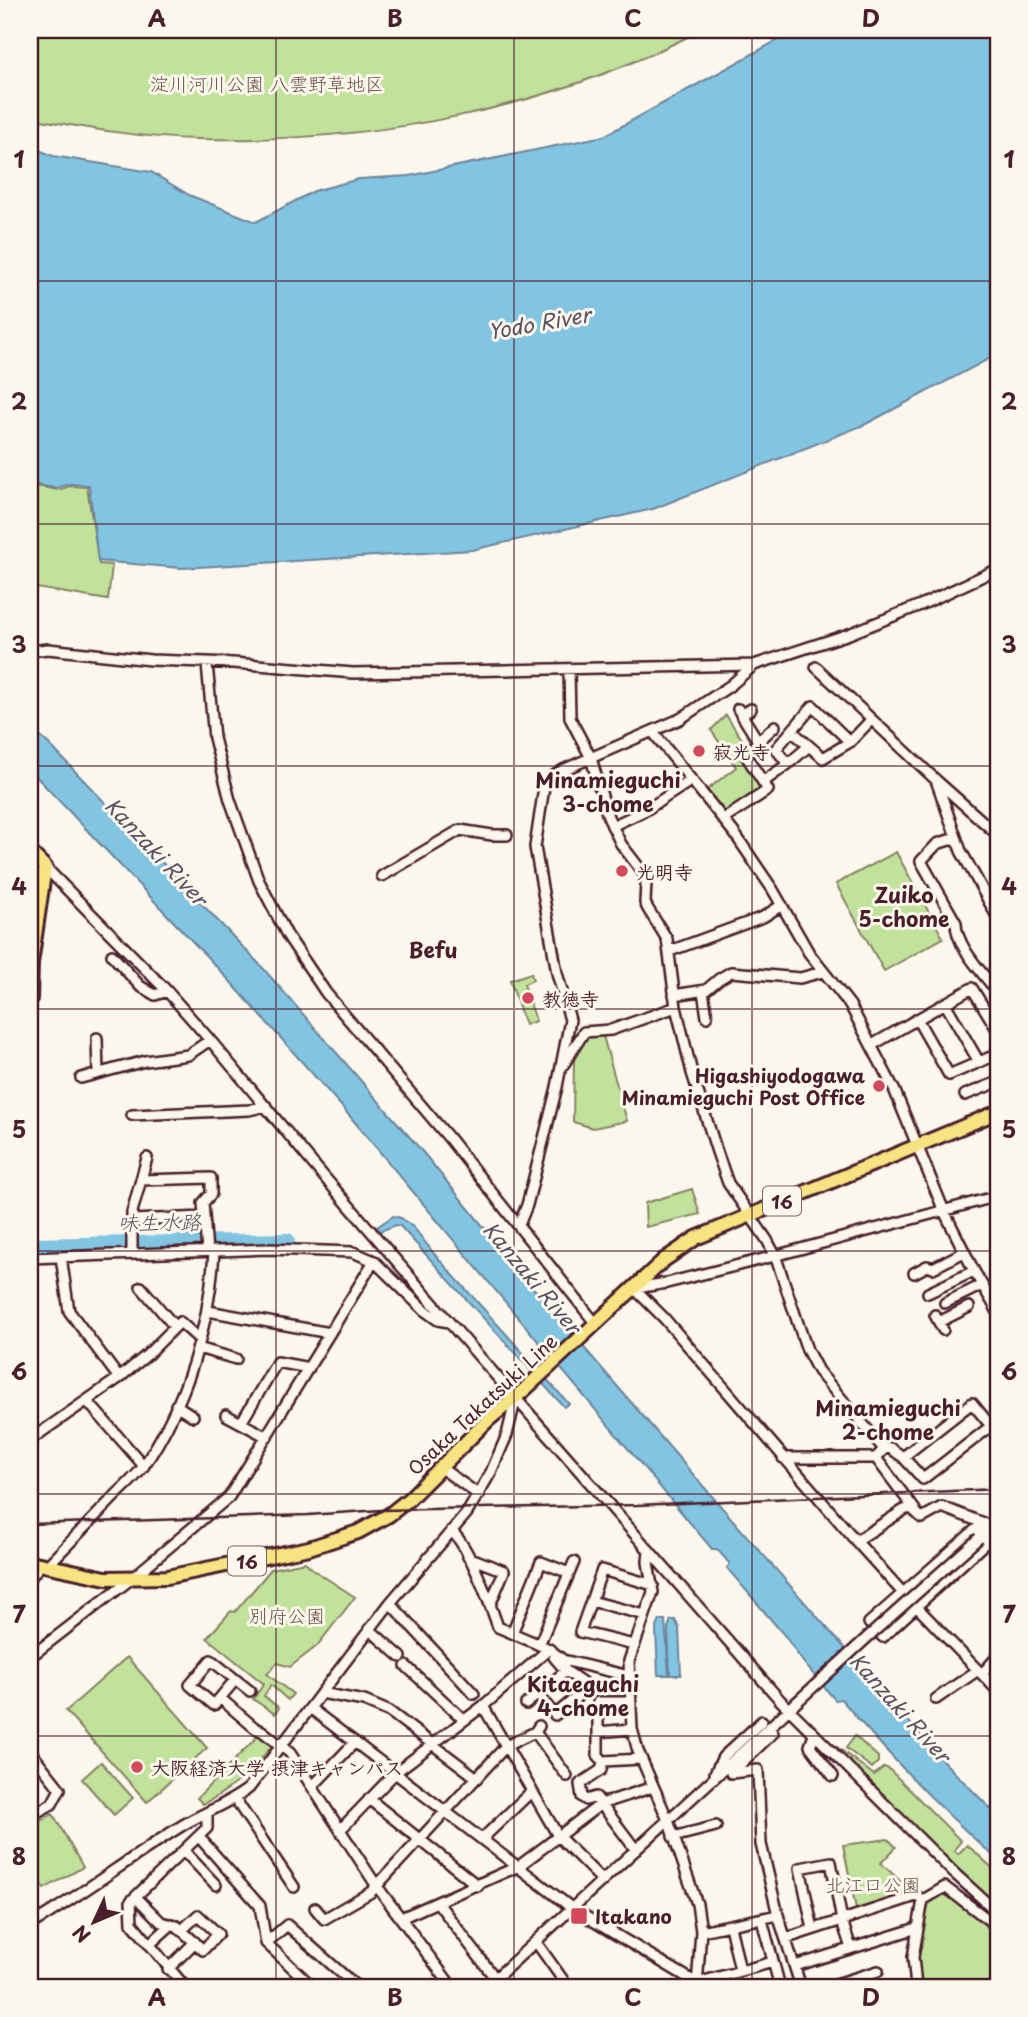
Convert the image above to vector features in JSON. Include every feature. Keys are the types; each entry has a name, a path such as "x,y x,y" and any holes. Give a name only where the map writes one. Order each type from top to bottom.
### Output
{"main road":[{"path":"30,852 45,867 32,962 30,999"},
{"name":"Osaka Takatsuki Line","path":"38,1565 82,1575 131,1579 198,1572 335,1541 366,1528 396,1510 472,1435 664,1260 696,1238 748,1214 998,1112"}],"street":[{"path":"30,651 48,649 114,657 353,673 754,665 849,634 998,569"},
{"path":"207,664 215,738 230,800 259,881 287,935 326,993 519,1225 593,1327"},
{"path":"519,1225 527,1205 560,1072 569,1020 556,973 538,871 536,832 544,787 552,776 680,719 731,685 754,665"},
{"path":"816,667 998,835"},
{"path":"569,670 570,718 591,758 612,826 621,844 644,874 645,902 651,916 667,939 676,1007 692,1073 729,1182 775,1255 807,1350 818,1371 884,1450"},
{"path":"788,764 776,749 813,706 850,742"},
{"path":"751,709 739,712 758,741"},
{"path":"793,732 823,758 850,742 871,720"},
{"path":"724,819 768,790 745,754 775,726"},
{"path":"652,732 724,819 782,905 809,953 849,1005 872,1045 944,1211 998,1312"},
{"path":"763,782 809,746"},
{"path":"612,826 646,810 692,780"},
{"path":"937,781 955,838 998,918"},
{"path":"382,876 460,830 507,835"},
{"path":"955,838 937,844 921,862 956,923 956,931 975,963 991,984 998,983"},
{"path":"45,867 167,991 211,1040 449,1322 520,1394 649,1550 792,1706 814,1735 998,1913"},
{"path":"670,951 763,917 782,905"},
{"path":"112,955 140,986 155,995 167,991"},
{"path":"674,995 703,990 731,972 800,978 824,972"},
{"path":"872,1045 972,988 998,1031"},
{"path":"703,990 707,1017"},
{"path":"945,1003 979,1062"},
{"path":"560,1072 584,1031 611,1030 676,1007"},
{"path":"917,1019 949,1075 998,1054"},
{"path":"97,1038 98,1073"},
{"path":"80,1078 145,1061 188,1055 211,1040"},
{"path":"965,1095 975,1087 998,1082"},
{"path":"132,1115 249,1110 265,1106"},
{"path":"132,1253 132,1220 147,1158"},
{"path":"30,1578 38,1565 144,1466 176,1405 208,1311 210,1251 203,1203 211,1194 211,1178 141,1180"},
{"path":"634,1288 667,1283 998,1196"},
{"path":"132,1220 204,1217"},
{"path":"30,1258 268,1249 348,1252 374,1261 424,1310 438,1320 449,1322"},
{"path":"914,1273 927,1266 933,1268 964,1252"},
{"path":"61,1257 69,1311 119,1378"},
{"path":"30,1657 226,1501 374,1261"},
{"path":"940,1296 974,1271"},
{"path":"940,1296 982,1285"},
{"path":"141,1287 175,1327"},
{"path":"634,1288 903,1593"},
{"path":"940,1296 957,1313"},
{"path":"939,1322 969,1307"},
{"path":"208,1311 330,1333"},
{"path":"30,1440 151,1359 180,1322 198,1344 236,1359"},
{"path":"241,1423 277,1362 309,1368"},
{"path":"30,1925 70,1902 185,1824 235,1799 260,1776 369,1629 479,1494 492,1472 520,1394"},
{"path":"87,1401 144,1466"},
{"path":"783,1458 876,1458 890,1448 904,1457 923,1479 991,1426 972,1403 904,1457"},
{"path":"176,1405 193,1416"},
{"path":"226,1415 267,1437"},
{"path":"876,1458 922,1518 942,1507 993,1529"},
{"path":"441,1468 479,1494"},
{"path":"856,1541 904,1510 915,1510"},
{"path":"486,1987 870,1635 979,1538 993,1529"},
{"path":"993,1529 917,1607 883,1637 869,1623 903,1593 993,1529"},
{"path":"451,1531 457,1536 468,1557 498,1627 549,1649 563,1660 629,1676"},
{"path":"649,1550 648,1562 653,1592 629,1661 632,1729 697,1903 701,1931 697,1985"},
{"path":"468,1557 504,1572 490,1605"},
{"path":"512,1633 541,1562 569,1573"},
{"path":"539,1645 574,1562"},
{"path":"634,1645 580,1632 602,1570 653,1584"},
{"path":"591,1601 645,1615"},
{"path":"390,1603 474,1695"},
{"path":"917,1607 998,1692"},
{"path":"369,1629 464,1720"},
{"path":"537,1695 555,1715 589,1687 566,1671 549,1649"},
{"path":"340,1830 396,1772 483,1706 549,1649"},
{"path":"936,1699 980,1672 998,1656"},
{"path":"235,1680 214,1705 186,1689 212,1658 250,1691"},
{"path":"526,1704 566,1671"},
{"path":"321,1693 364,1701 390,1712 477,1778"},
{"path":"220,1698 290,1753 376,1885 452,1987"},
{"path":"631,1702 596,1705 598,1755 603,1762 601,1770 580,1784 582,1797 586,1800 596,1797 636,1850"},
{"path":"483,1706 558,1836 603,1881"},
{"path":"310,1708 573,1909 697,1985"},
{"path":"711,1781 723,1757 762,1721"},
{"path":"315,1908 324,1919 371,1892 506,1746 537,1729 566,1769"},
{"path":"597,1732 632,1729"},
{"path":"731,1773 773,1733"},
{"path":"814,1735 810,1746 833,1776"},
{"path":"312,1787 355,1742"},
{"path":"30,1751 61,1789 52,1804 30,1816"},
{"path":"603,1762 641,1759"},
{"path":"711,1781 731,1773 758,1770 761,1844 778,1915 801,1987"},
{"path":"401,1918 519,1866 601,1804 653,1787"},
{"path":"483,1838 532,1791"},
{"path":"235,1799 294,1887"},
{"path":"369,1799 478,1885"},
{"path":"185,1987 132,1923 131,1901 207,1828 207,1813"},
{"path":"673,1837 716,1826"},
{"path":"199,1837 260,1906 266,1943 313,1987"},
{"path":"184,1851 216,1885"},
{"path":"813,1930 800,1868 831,1862 842,1921 851,1948"},
{"path":"916,1987 913,1957 923,1900 945,1887 998,1927"},
{"path":"787,1938 916,1896 923,1900"},
{"path":"136,1897 161,1922 182,1930 203,1950 218,1934 198,1915 182,1930"},
{"path":"438,1903 495,1978"},
{"path":"701,1931 778,1915"},
{"path":"762,1920 780,1987"},
{"path":"150,1944 172,1924"},
{"path":"266,1943 288,1925 350,1985"},
{"path":"730,1926 740,1970"},
{"path":"795,1966 917,1928"},
{"path":"168,1969 195,1942"},
{"path":"536,1942 568,1987"},
{"path":"697,1985 773,1962"},
{"path":"825,1987 878,1971"}],"green space":[{"name":"淀川河川公園 八雲野草地区","path":"30,30 701,30 582,82 457,116 393,128 328,135 198,139 135,135 30,118"},
{"path":"30,485 58,490 70,486 87,487 99,564 112,565 108,600 30,587"},
{"path":"726,715 747,747 743,753 763,789 726,813 707,790 736,767 711,730"},
{"path":"896,852 943,938 884,971 836,884"},
{"path":"531,973 533,980 524,984 536,1021 525,1025 510,980"},
{"path":"603,1036 627,1121 593,1128 573,1122 574,1060 586,1037"},
{"path":"692,1189 700,1214 646,1227 645,1203"},
{"name":"別府公園","path":"305,1562 355,1597 317,1646 290,1667 277,1663 267,1674 293,1694 288,1700 271,1685 264,1696 279,1708 275,1714 253,1699 264,1684 207,1638 231,1611 235,1612 271,1569"},
{"path":"127,1657 207,1748 147,1802 66,1711"},
{"path":"260,1734 273,1744 266,1753 233,1785 203,1804 197,1798"},
{"path":"820,1734 874,1775 884,1767 889,1769 961,1841 954,1850 958,1854 967,1845 998,1873 998,1907 957,1870"},
{"path":"855,1736 878,1757 878,1762 872,1768 846,1748"},
{"path":"101,1762 133,1798 114,1815 82,1779"},
{"path":"53,1814 83,1867 44,1889 33,1870 35,1889 30,1901 30,1827"},
{"name":"北江口公園","path":"888,1839 896,1847 881,1863 914,1894 857,1914 843,1845"},
{"path":"941,1894 948,1894 992,1931 998,1932 998,1987 921,1987 918,1957 925,1904"}],"water":[{"name":"Yodo River","path":"796,30 998,30 998,354 866,424 653,509 472,550 182,568 98,561 89,485 69,484 56,488 30,484 30,146 53,156 151,172 189,195 256,222 314,191 359,179 409,176 604,136"},
{"path":"30,728 49,744 262,967 421,1150 544,1301 690,1471 945,1763 998,1816 998,1860 916,1782 841,1699 835,1700 727,1568 730,1564 717,1549 712,1549 343,1108 229,980 30,770"},
{"path":"393,1216 401,1218 414,1228 569,1404 564,1407 400,1226 380,1231 377,1227"},
{"path":"660,1620 665,1620 669,1675 658,1675 656,1630"},
{"path":"671,1620 675,1620 679,1628 681,1675 670,1675 668,1628"}],"waterway":[{"name":"味生水路","path":"30,1245 288,1240"}],"railway":[{"path":"30,1524 381,1510 637,1505 998,1489"}],"place":[{"name":"寂光寺","path":"699,751"},
{"name":"光明寺","path":"622,871"},
{"name":"教徳寺","path":"528,998"},
{"name":"Higashiyodogawa Minamieguchi Post Office","path":"879,1086"},
{"name":"大阪経済大学 摂津キャンパス","path":"137,1767"},
{"name":"Itakano","path":"579,1916"}],"district":[{"name":"Minamieguchi 3-chome","path":"608,791"},
{"name":"Zuiko 5-chome","path":"904,906"},
{"name":"Befu","path":"433,949"},
{"name":"Minamieguchi 2-chome","path":"888,1419"},
{"name":"Kitaeguchi 4-chome","path":"583,1695"}],"water label":[{"name":"Kanzaki River","path":"157,851"},
{"name":"Kanzaki River","path":"533,1277"},
{"name":"Kanzaki River","path":"901,1707"}]}
